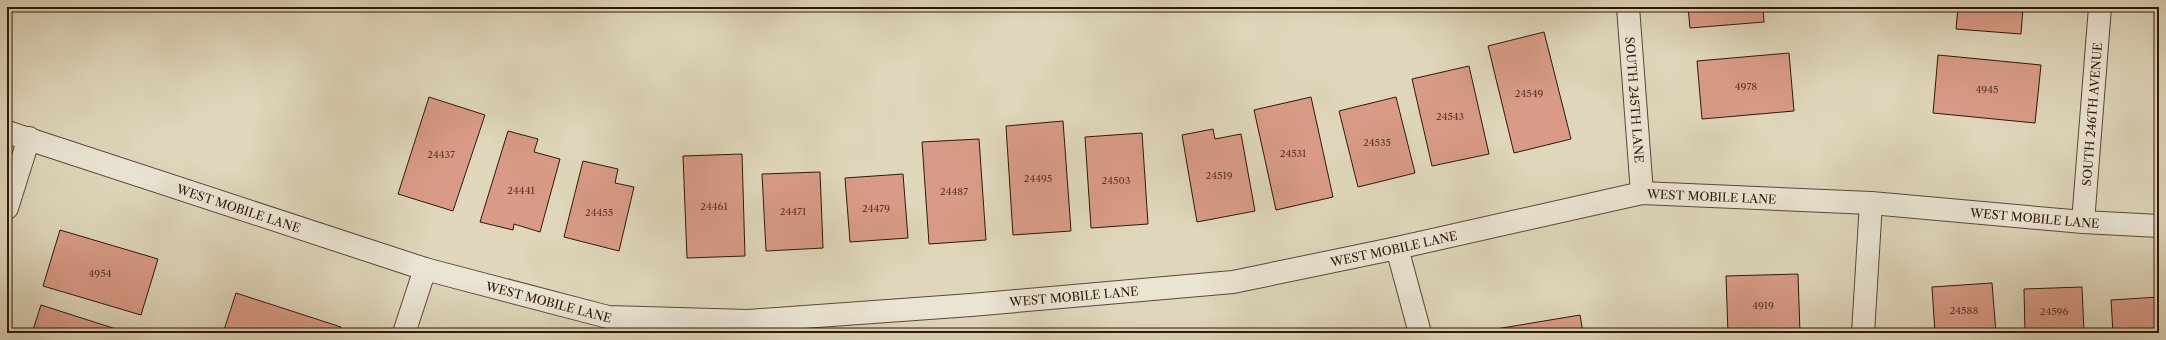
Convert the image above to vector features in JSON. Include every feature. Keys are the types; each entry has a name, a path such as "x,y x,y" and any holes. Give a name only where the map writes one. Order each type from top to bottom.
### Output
{"street":[{"name":"SOUTH 245TH LANE","path":"1628,7 1642,193"},
{"name":"SOUTH 246TH AVENUE","path":"2083,222 2100,7"},
{"name":"WEST MOBILE LANE","path":"7,132 424,269 608,317 748,321 971,305 1233,282 1397,248 1642,193 1871,204 2083,222 2159,226"},
{"path":"7,208 29,138"},
{"path":"1863,333 1871,204"},
{"path":"1397,248 1420,333"},
{"path":"404,333 424,269"}],"building":[{"path":"1688,7 1763,7 1764,22 1690,28"},
{"path":"1958,7 2023,7 2021,34 1956,29"},
{"path":"1544,32 1571,139 1514,153 1488,46"},
{"path":"1789,53 1794,111 1702,119 1697,61"},
{"path":"1938,55 2041,65 2035,123 1933,113"},
{"path":"1469,66 1489,154 1432,166 1412,79"},
{"path":"429,97 485,115 453,211 398,194"},
{"path":"1311,97 1333,197 1276,210 1254,110"},
{"path":"1396,97 1415,173 1358,187 1339,111"},
{"path":"1063,121 1071,231 1013,235 1006,126"},
{"path":"1213,129 1215,139 1241,134 1255,211 1197,222 1182,135"},
{"path":"508,131 538,139 534,152 560,159 540,232 514,224 513,230 480,222"},
{"path":"1142,133 1148,224 1091,228 1085,137"},
{"path":"979,139 986,240 929,244 922,142"},
{"path":"742,154 745,256 687,258 683,156"},
{"path":"583,161 618,169 615,183 634,187 619,251 564,237"},
{"path":"820,172 823,248 766,251 762,174"},
{"path":"903,174 908,238 850,242 845,178"},
{"path":"60,230 158,259 141,315 43,286"},
{"path":"1798,274 1800,333 1728,333 1726,276"},
{"path":"1992,283 1996,333 1935,333 1932,287"},
{"path":"2082,287 2084,333 2025,333 2024,289"},
{"path":"236,293 341,327 339,333 223,333"},
{"path":"2159,297 2159,333 2113,333 2111,300"},
{"path":"41,305 116,329 114,333 32,333"},
{"path":"1580,315 1583,333 1478,333 1478,332"},
{"path":"1336,329 1337,333 1318,333"}]}
